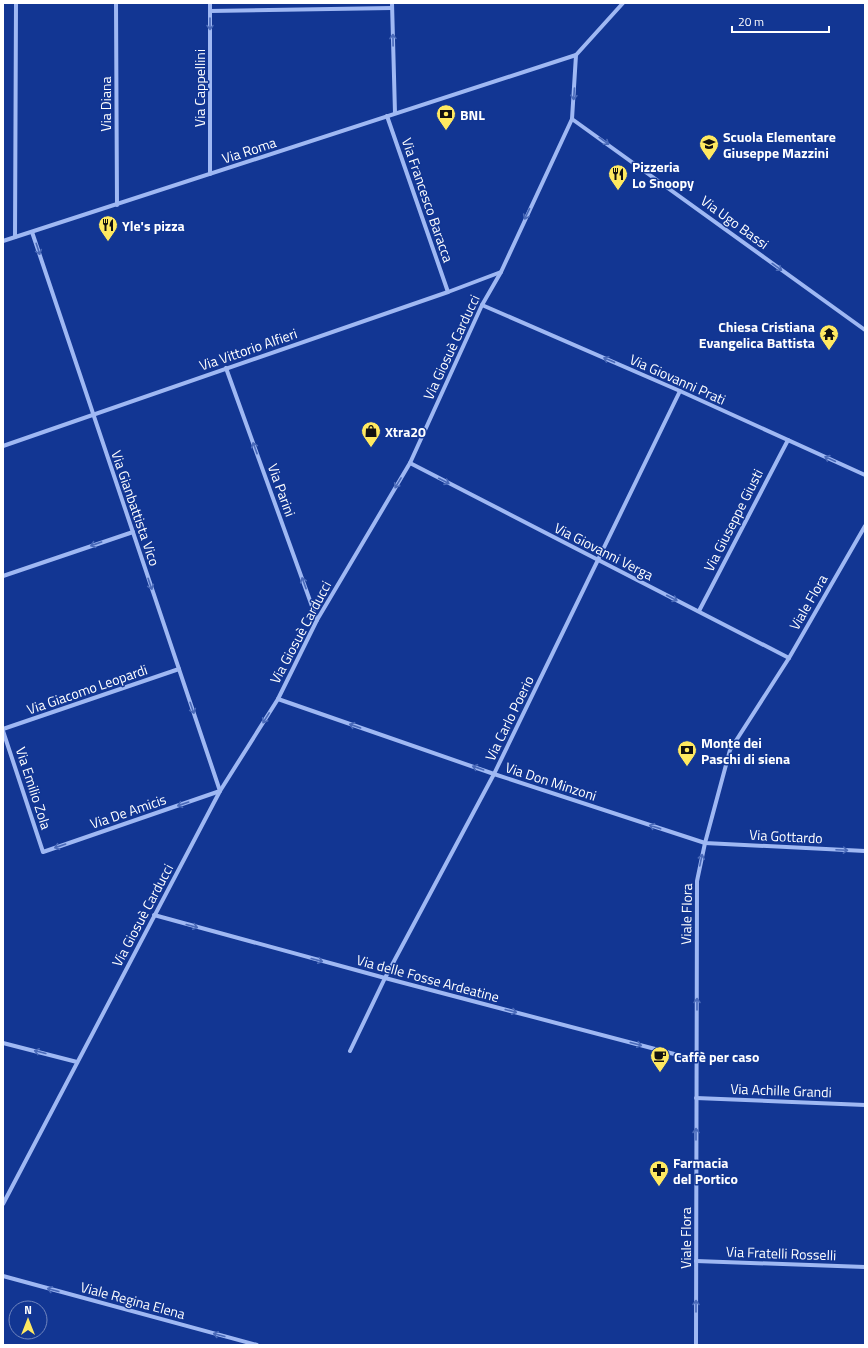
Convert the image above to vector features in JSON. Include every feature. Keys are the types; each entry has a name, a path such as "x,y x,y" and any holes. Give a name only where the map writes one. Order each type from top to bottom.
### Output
{"street":[{"path":"15,238 16,3"},
{"name":"Via Diana","path":"116,3 117,204"},
{"name":"Via Cappellini","path":"210,3 210,174"},
{"path":"576,55 623,3"},
{"path":"210,11 392,5 395,113"},
{"name":"Via Roma","path":"3,241 576,55"},
{"name":"Via Giosuè Carducci","path":"3,1204 220,791 278,699 317,620 410,463 482,305 501,272 572,119 576,55"},
{"name":"Via Francesco Baracca","path":"387,116 448,292"},
{"name":"Via Ugo Bassi","path":"572,119 865,330"},
{"name":"Via Gianbattista Vico","path":"32,232 220,791"},
{"name":"Via Vittorio Alfieri","path":"3,446 448,292 501,272"},
{"name":"Via Giovanni Prati","path":"482,305 680,391 865,475"},
{"name":"Via Parini","path":"226,368 317,620"},
{"name":"Via Carlo Poerio","path":"350,1050 385,978 494,774 680,391"},
{"name":"Via Giuseppe Giusti","path":"699,611 788,440"},
{"name":"Via Giovanni Verga","path":"410,463 789,658"},
{"name":"Viale Flora","path":"696,1345 697,881 705,843 730,750 789,658 865,526"},
{"path":"3,576 133,532"},
{"name":"Via Giacomo Leopardi","path":"3,730 179,669"},
{"name":"Via Don Minzoni","path":"278,699 494,774 705,843"},
{"name":"Via Emilio Zola","path":"3,730 43,852"},
{"name":"Via De Amicis","path":"43,852 220,791"},
{"name":"Via Gottardo","path":"705,843 865,851"},
{"name":"Via delle Fosse Ardeatine","path":"154,916 697,1060"},
{"path":"3,1043 77,1062"},
{"name":"Via Achille Grandi","path":"696,1098 865,1105"},
{"name":"Via Fratelli Rosselli","path":"696,1261 865,1267"},
{"name":"Viale Regina Elena","path":"3,1276 257,1345"}],"place":[{"name":"BNL","path":"446,131"},
{"name":"Scuola Elementare Giuseppe Mazzini","path":"709,161"},
{"name":"Pizzeria Lo Snoopy","path":"618,191"},
{"name":"Yle's pizza","path":"108,242"},
{"name":"Chiesa Cristiana Evangelica Battista","path":"829,351"},
{"name":"Xtra20","path":"371,448"},
{"name":"Monte dei Paschi di siena","path":"687,767"},
{"name":"Caffè per caso","path":"660,1073"},
{"name":"Farmacia del Portico","path":"659,1187"}]}
